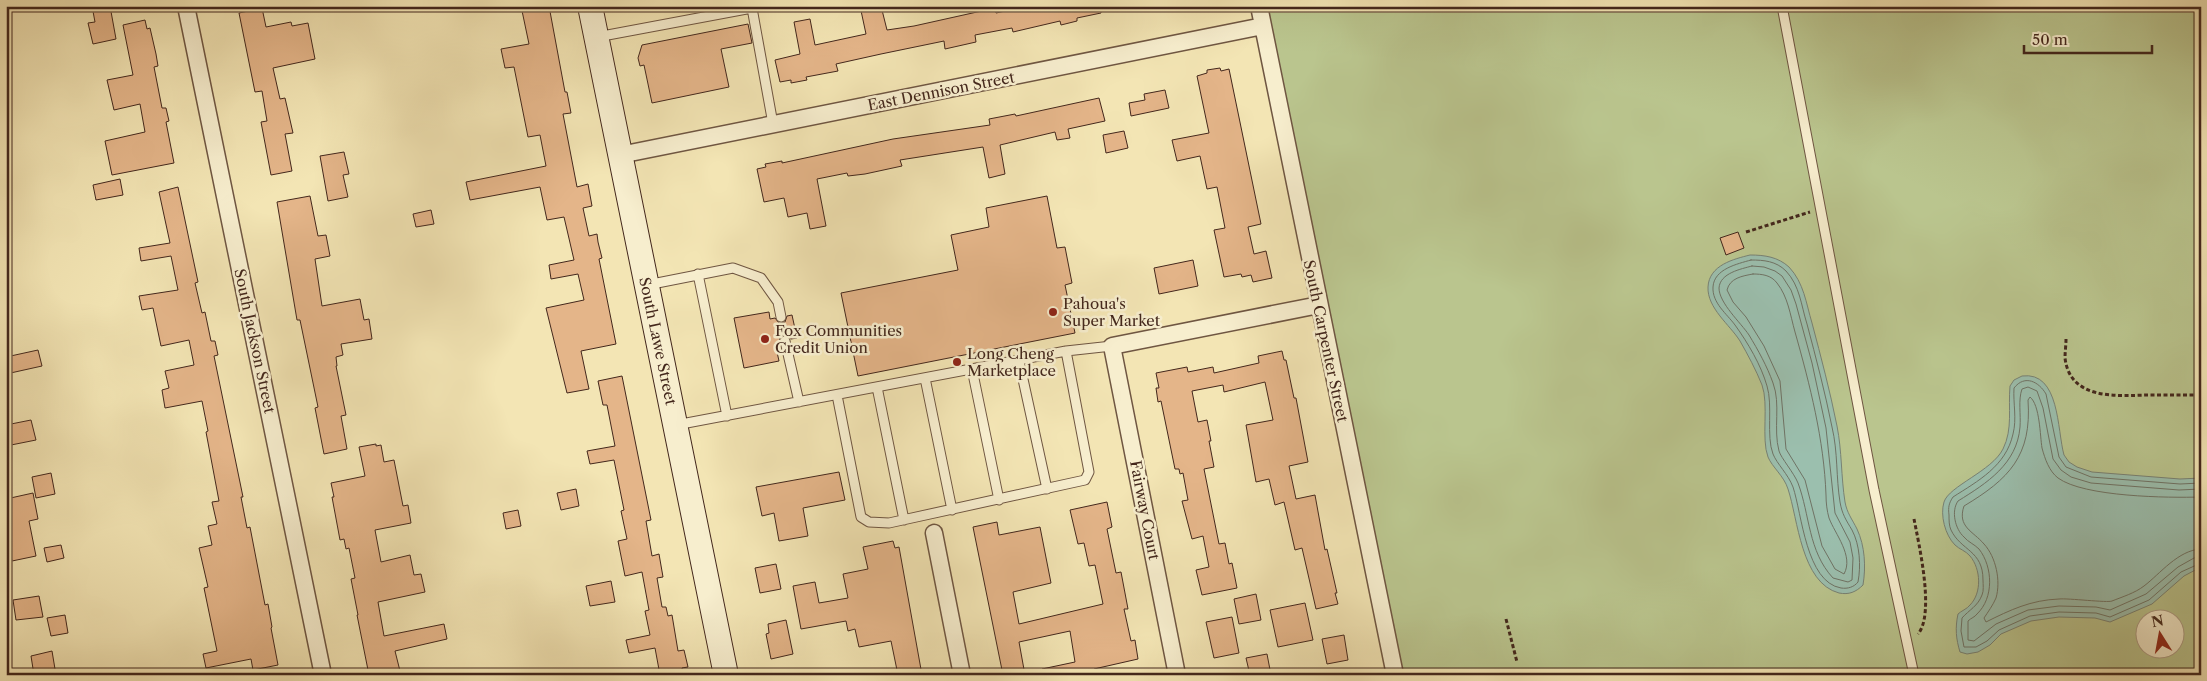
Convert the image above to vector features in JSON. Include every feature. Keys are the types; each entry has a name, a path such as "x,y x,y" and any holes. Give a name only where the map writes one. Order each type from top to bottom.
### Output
{"main road":[{"name":"South Lawe Street","path":"590,6 726,675"}],"street":[{"name":"South Jackson Street","path":"186,6 323,675"},
{"name":"South Carpenter Street","path":"1259,6 1395,675"},
{"name":"East Dennison Street","path":"620,156 1263,26"},
{"path":"1112,346 1319,305"},
{"name":"Fairway Court","path":"1112,346 1178,675"},
{"path":"934,533 962,675"}],"lane":[{"path":"1782,6 1874,490 1914,675"},
{"path":"597,37 752,8 774,124"},
{"path":"647,285 733,268 761,278 778,302 781,317"},
{"path":"698,274 727,416"},
{"path":"785,340 799,402"},
{"path":"675,425 1066,351 1112,346"},
{"path":"837,395 861,517 869,522 889,523 1085,480 1090,472 1066,351"},
{"path":"1019,361 1048,489"},
{"path":"972,370 999,500"},
{"path":"925,378 952,510"},
{"path":"877,387 904,520"},
{"path":"930,515 934,533"}],"path":[{"path":"1746,232 1820,210"},
{"path":"2066,338 2065,358 2069,370 2077,382 2092,393 2115,396 2201,396"},
{"path":"1908,646 1921,631 1925,610 1926,588 1914,519"},
{"path":"1506,619 1517,662"}],"green space":[{"path":"1259,6 2201,6 2201,675 1395,675"}],"water":[{"path":"1750,255 1771,257 1785,264 1794,273 1804,294 1837,426 1846,506 1860,536 1863,549 1865,564 1863,585 1846,594 1826,587 1816,577 1809,564 1788,489 1784,480 1770,461 1766,450 1765,402 1762,385 1740,341 1715,309 1709,295 1709,279 1718,268 1730,261"},
{"path":"2022,376 2034,377 2044,383 2055,404 2064,455 2069,462 2077,467 2092,472 2180,479 2201,478 2201,567 2184,576 2152,604 2143,608 2134,608 2134,612 2110,622 2095,618 2059,617 2031,621 2001,634 1990,645 1978,652 1967,654 1960,652 1956,633 1957,619 1958,614 1969,606 1977,594 1978,574 1974,561 1967,553 1955,545 1948,536 1943,519 1943,507 1944,502 1954,490 1990,464 2003,449 2009,426 2010,386 2014,380"}],"building":[{"path":"92,6 110,6 116,39 93,44 88,23 95,22"},
{"path":"521,6 549,6 565,92 567,92 571,113 563,114 577,187 588,184 592,206 583,208 589,236 597,234 602,258 599,259 616,344 581,351 589,389 567,393 546,308 584,300 578,274 551,279 549,265 574,260 564,217 547,220 540,187 470,200 466,182 546,166 540,135 528,137 514,67 505,68 501,49 529,44"},
{"path":"860,6 881,6 887,30 995,8 996,13 1028,6 1101,6 1101,13 1077,18 1077,21 1061,25 1060,21 1013,32 1012,28 975,35 976,42 945,49 944,41 881,54 836,64 838,71 806,77 807,80 791,83 791,80 780,82 775,60 800,54 794,22 810,19 815,45 866,34"},
{"path":"262,8 266,27 291,22 292,26 308,23 315,59 273,68 280,99 285,98 293,133 285,134 292,171 271,175 261,122 267,121 262,91 255,92 239,13"},
{"path":"145,20 147,29 150,28 156,54 158,66 154,67 162,108 166,108 169,121 166,122 174,163 112,175 105,141 145,132 140,104 114,110 107,80 133,75 123,25"},
{"path":"748,24 752,43 721,49 729,87 652,103 644,65 640,66 638,58 642,45"},
{"path":"1220,68 1221,71 1229,69 1261,224 1248,227 1254,254 1266,251 1272,278 1253,282 1251,275 1242,277 1241,274 1224,277 1214,230 1225,228 1217,187 1207,189 1200,156 1177,161 1172,140 1209,133 1197,76 1207,73 1207,70"},
{"path":"1165,90 1169,108 1131,116 1129,103 1145,100 1144,94"},
{"path":"1099,98 1105,121 1068,129 1070,138 1057,140 1055,132 1000,145 1005,174 989,178 983,147 900,160 902,166 865,174 848,176 847,173 817,179 826,226 810,229 807,213 788,217 784,198 764,202 757,169 766,167 765,164 782,161 782,163 893,139 990,125 989,119 1015,114 1016,116"},
{"path":"1124,131 1128,148 1106,153 1103,135"},
{"path":"344,152 349,174 343,175 348,197 328,201 320,156"},
{"path":"120,179 123,195 96,200 93,185"},
{"path":"178,187 198,282 195,283 202,313 205,312 211,341 215,341 218,355 214,356 243,497 241,497 247,528 250,527 265,605 268,604 278,665 253,670 251,659 206,668 203,654 217,651 204,588 208,587 199,548 212,545 208,526 217,524 212,502 219,501 206,432 208,431 202,401 165,408 162,390 169,388 165,371 194,365 189,340 161,346 153,308 142,310 139,296 178,290 171,256 141,261 139,248 170,243 159,192"},
{"path":"310,196 318,236 326,235 330,256 315,259 322,306 360,299 364,320 369,319 372,339 341,344 343,355 336,357 336,366 346,415 341,416 347,449 324,454 315,408 318,407 300,320 297,320 277,202"},
{"path":"1047,196 1057,248 1065,247 1072,283 1065,285 1075,333 858,376 841,293 958,270 951,235 989,227 986,208"},
{"path":"431,210 434,224 416,227 413,214"},
{"path":"1738,232 1744,248 1726,255 1720,238"},
{"path":"1193,260 1198,286 1159,294 1154,268"},
{"name":"Fox Communities Credit Union","path":"769,312 770,319 775,318 779,323 785,322 787,316 792,315 797,338 791,339 784,335 780,337 779,342 775,343 779,361 744,368 734,318"},
{"path":"38,350 42,366 6,374 6,357"},
{"path":"1282,351 1284,360 1286,360 1294,398 1296,398 1308,462 1289,466 1296,499 1315,495 1325,550 1327,549 1337,593 1335,593 1338,604 1316,609 1302,548 1295,550 1284,502 1275,505 1269,479 1256,482 1246,425 1273,420 1265,382 1224,392 1223,385 1192,391 1198,422 1207,420 1214,467 1204,469 1219,544 1225,543 1229,564 1232,563 1237,588 1202,595 1196,570 1209,567 1203,536 1192,539 1182,501 1188,500 1183,473 1180,474 1179,469 1175,469 1161,401 1158,402 1156,388 1159,388 1156,373 1187,367 1188,372 1213,367 1214,373 1259,363 1258,356"},
{"path":"622,376 651,520 646,521 652,556 659,554 663,577 657,578 662,607 666,607 668,616 672,615 678,651 684,650 688,667 682,668 683,675 660,675 655,648 629,653 626,640 650,635 645,611 649,610 642,572 625,576 618,541 627,539 621,511 624,510 614,460 590,464 587,451 615,446 607,405 603,405 598,381"},
{"path":"31,420 36,440 6,446 6,425"},
{"path":"376,444 376,446 381,445 384,462 394,460 403,506 408,505 411,523 375,530 381,562 410,555 414,575 421,574 425,592 378,602 384,636 444,624 447,639 395,651 401,675 369,675 351,579 355,578 349,548 346,549 344,539 340,540 332,497 334,497 331,483 365,476 359,447"},
{"path":"839,472 845,500 803,508 808,536 779,541 774,513 762,516 756,487"},
{"path":"51,473 55,494 36,498 32,477"},
{"path":"576,489 579,506 561,510 557,493"},
{"path":"33,493 38,519 29,521 36,556 12,561 6,531 6,499"},
{"path":"1107,502 1112,527 1107,529 1116,573 1121,572 1128,609 1124,609 1131,641 1135,640 1138,659 1094,669 1096,675 1043,675 1042,669 1075,662 1070,631 1019,642 1025,675 1003,675 973,527 997,522 999,535 1040,527 1051,583 1013,592 1019,624 1103,604 1095,565 1089,566 1084,543 1078,544 1070,510"},
{"path":"518,510 521,526 506,529 503,513"},
{"path":"893,541 895,548 899,547 922,675 898,675 891,641 859,647 855,629 848,631 846,621 801,629 793,586 815,582 819,603 848,598 843,574 868,569 863,547"},
{"path":"61,545 64,558 47,562 44,548"},
{"path":"776,564 781,589 760,593 755,568"},
{"path":"611,581 615,602 590,606 586,586"},
{"path":"1256,594 1261,620 1239,624 1234,599"},
{"path":"39,596 43,617 16,620 13,600"},
{"path":"1305,603 1313,640 1278,647 1270,610"},
{"path":"65,615 68,633 51,636 47,618"},
{"path":"1232,617 1239,653 1214,658 1206,622"},
{"path":"786,620 793,654 771,659 766,634 769,633 768,624"},
{"path":"1344,635 1348,660 1327,664 1322,639"},
{"path":"52,651 56,675 34,675 31,656"},
{"path":"1267,654 1271,675 1250,675 1246,658"}],"place":[{"name":"Pahoua's Super Market","path":"1053,312"},
{"name":"Fox Communities Credit Union","path":"765,339"},
{"name":"Long Cheng Marketplace","path":"957,362"}]}
